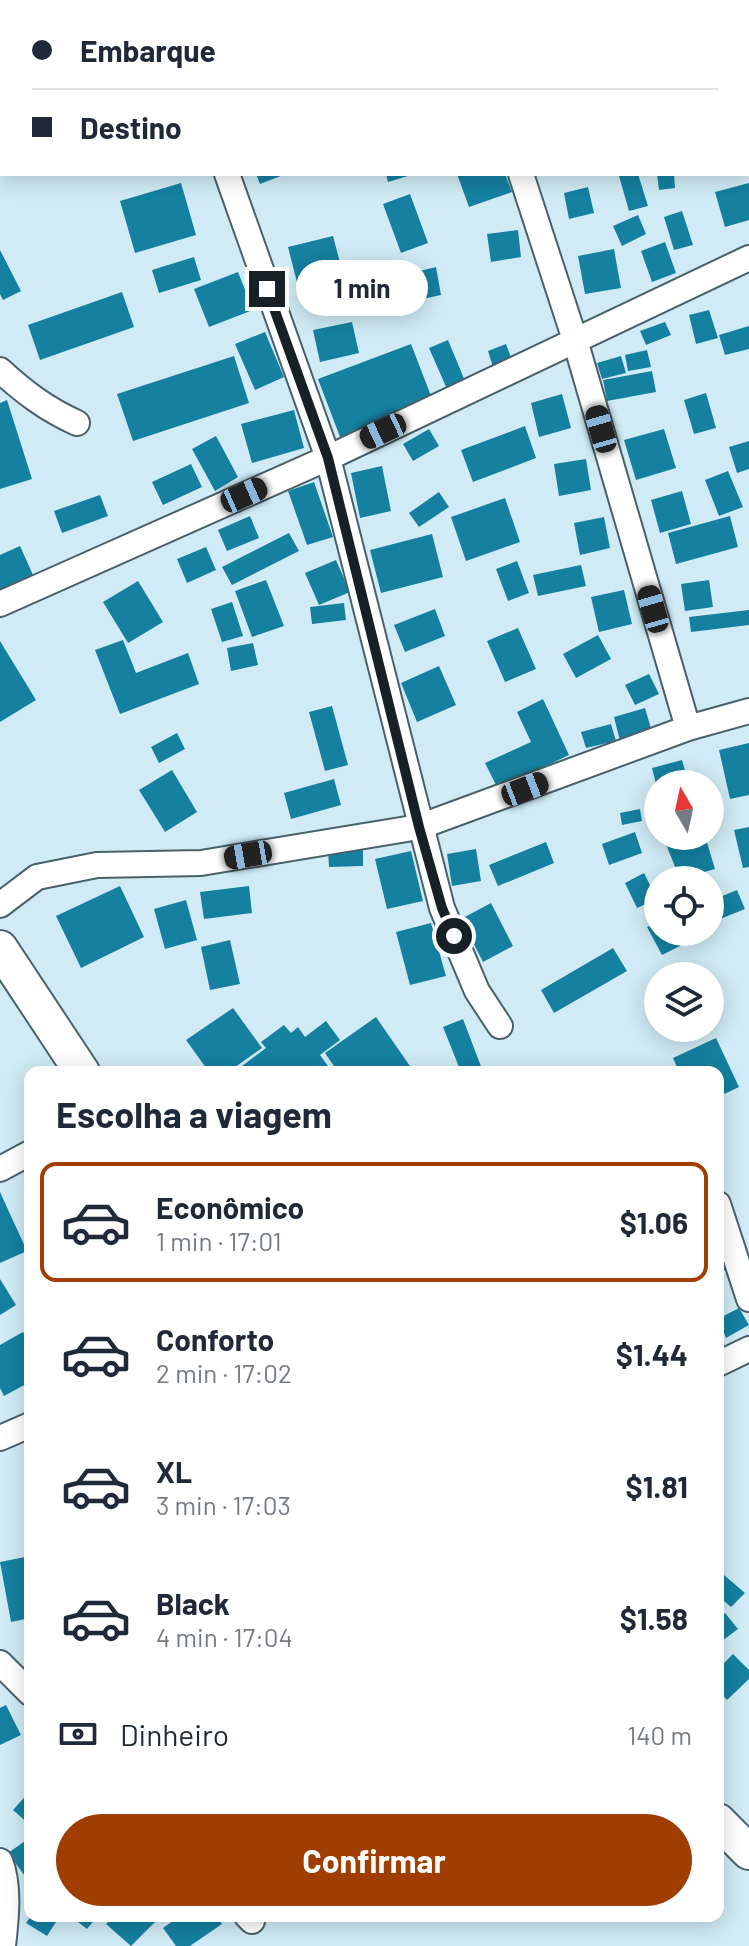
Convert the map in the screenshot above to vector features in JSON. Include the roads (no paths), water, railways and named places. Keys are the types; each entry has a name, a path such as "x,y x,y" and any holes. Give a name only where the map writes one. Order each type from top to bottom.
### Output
{"main road":[{"path":"0,948 78,1066"},
{"path":"724,1827 749,1852"}],"street":[{"path":"228,176 328,458 419,827 442,908 477,991 500,1026"},
{"path":"522,176 575,340 688,728"},
{"path":"0,604 328,458 749,258"},
{"path":"0,370 30,397 77,423"},
{"path":"0,905 37,877 97,865 201,863 419,827 688,728 749,711"},
{"path":"0,1169 24,1156"},
{"path":"724,1222 749,1299"},
{"path":"724,1361 749,1349"},
{"path":"0,1438 24,1428"},
{"path":"0,1663 24,1687"},
{"path":"0,1861 7,1916 3,1946"}]}
